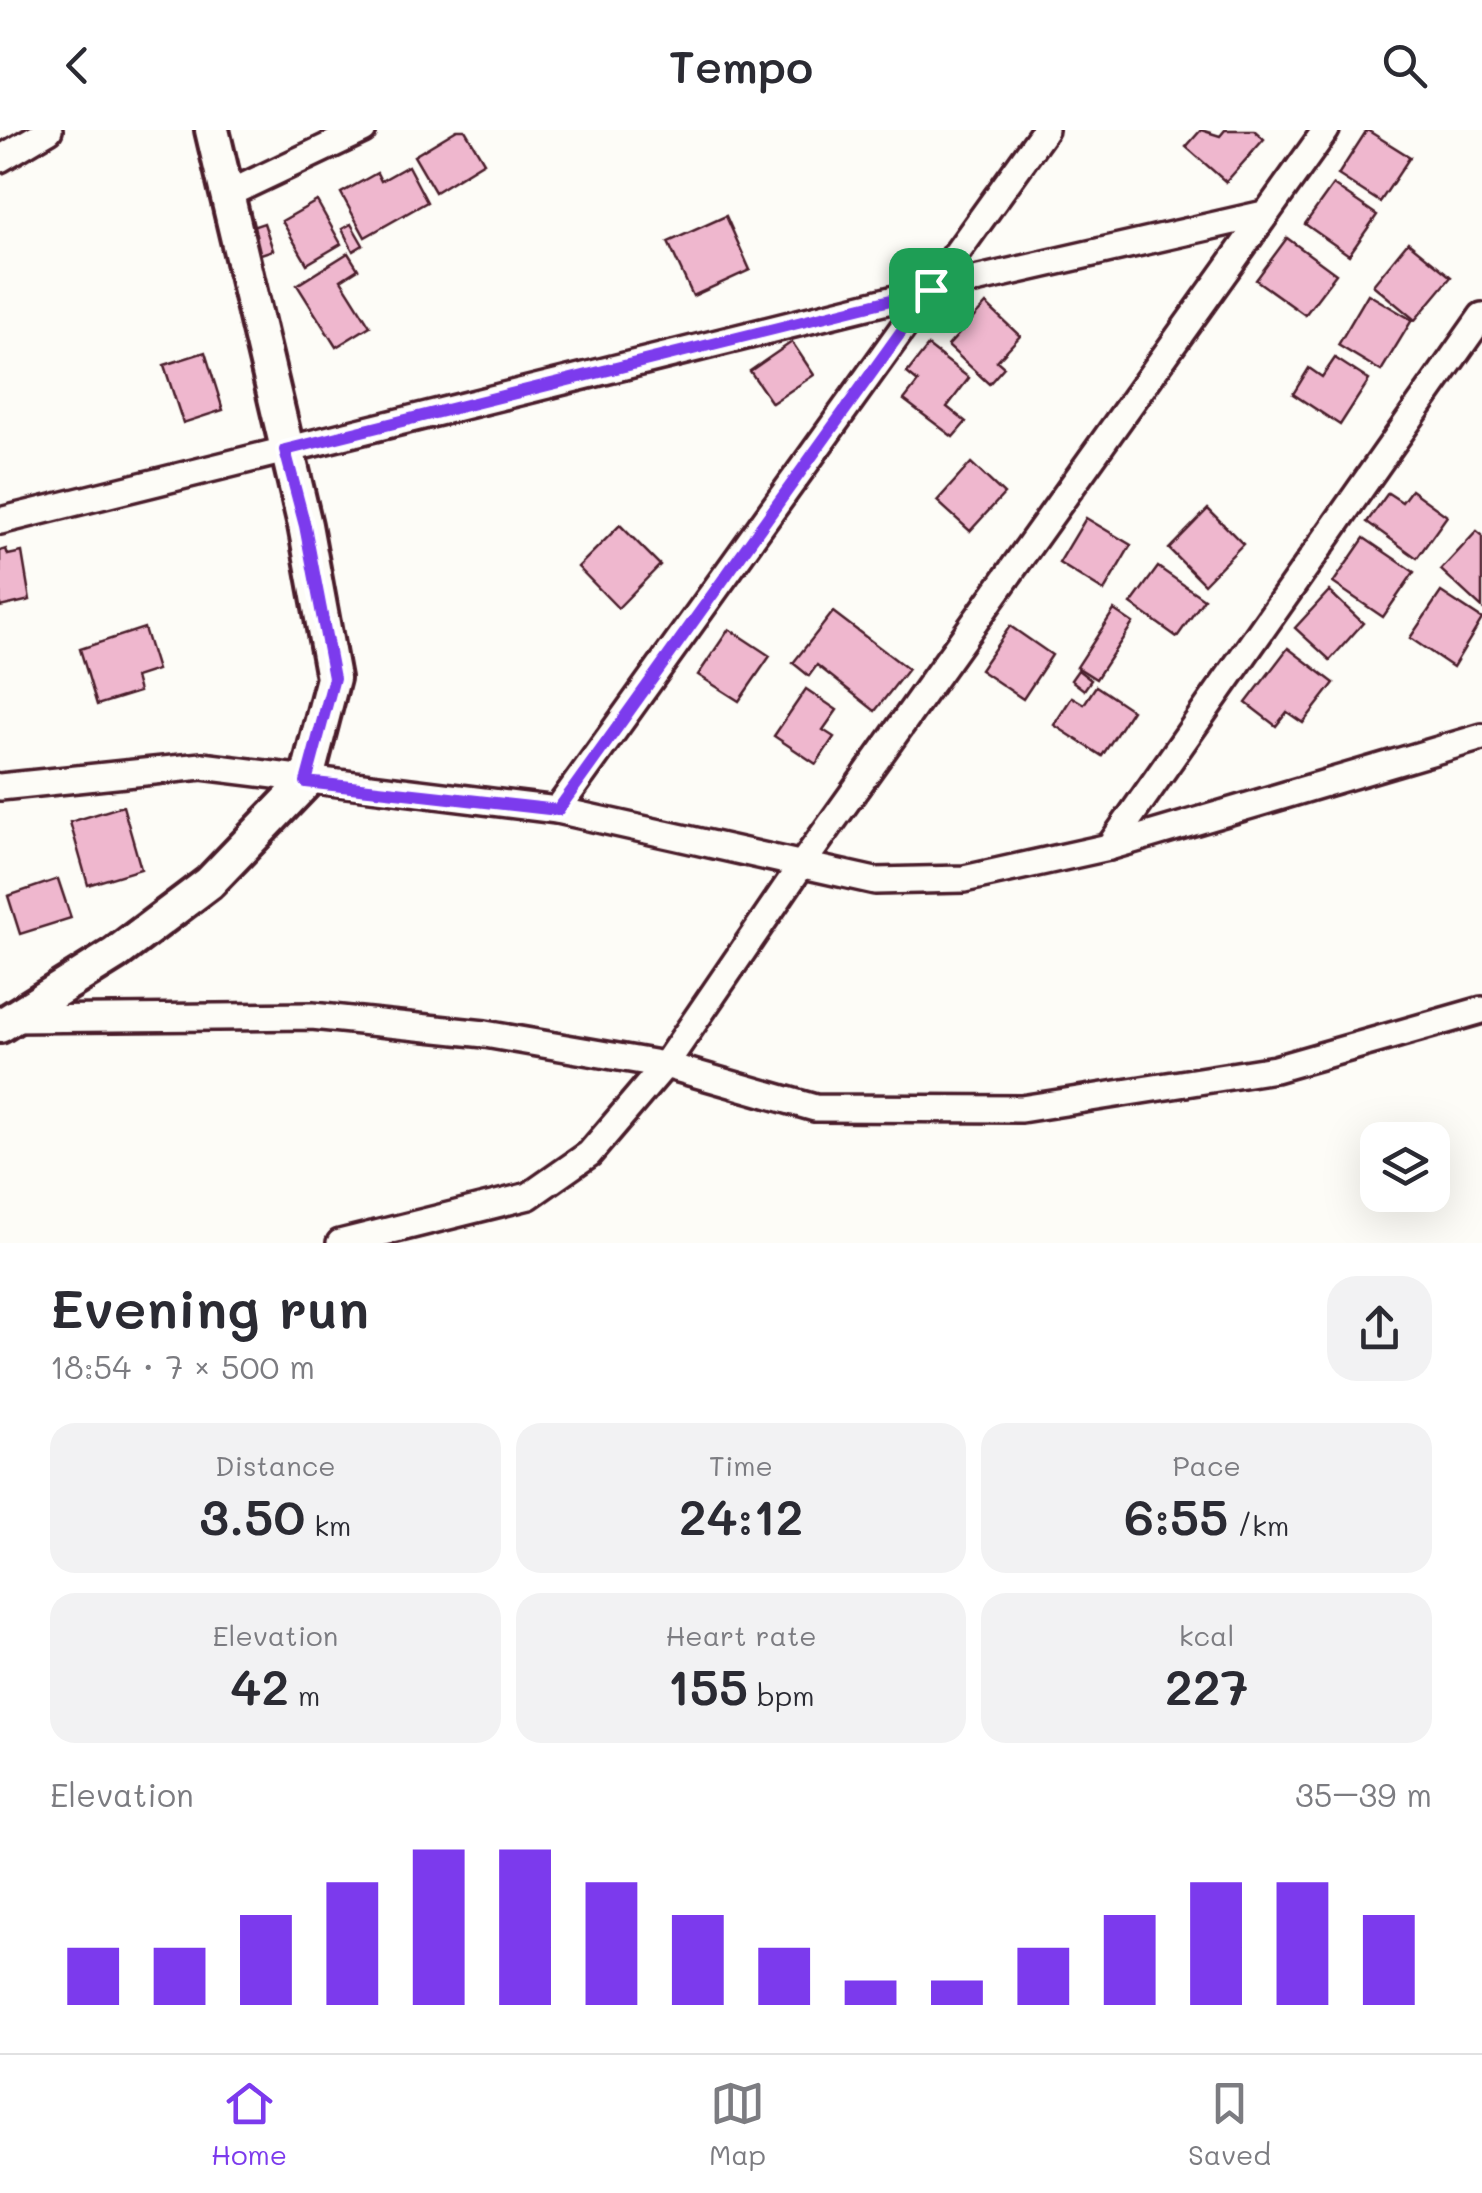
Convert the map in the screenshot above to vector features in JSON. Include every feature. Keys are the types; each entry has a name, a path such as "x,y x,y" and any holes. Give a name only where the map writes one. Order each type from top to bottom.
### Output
{"main road":[{"path":"6,1022 115,954 209,884 306,782 334,678 305,526 212,130"}],"street":[{"path":"0,159 49,130"},
{"path":"226,195 363,130"},
{"path":"558,810 1046,130"},
{"path":"340,1243 530,1196 589,1154 665,1065 800,866 1326,130"},
{"path":"0,521 931,290 1264,214"},
{"path":"1108,847 1482,316"},
{"path":"0,787 202,766 306,782 558,810 875,881 964,879 1108,847 1479,735"},
{"path":"6,1022 312,1016 485,1034 665,1065 814,1108 1021,1110 1276,1069 1482,1010"}],"building":[{"path":"457,130 465,130 484,162 435,192 414,156"},
{"path":"1201,130 1220,136 1225,130 1254,130 1264,139 1226,182 1186,147"},
{"path":"1367,130 1410,157 1380,202 1338,175"},
{"path":"408,166 427,202 365,237 341,193 377,173 381,181"},
{"path":"1333,185 1377,215 1349,255 1305,224"},
{"path":"317,201 341,244 307,264 282,221"},
{"path":"726,216 750,270 693,296 668,242"},
{"path":"264,223 273,250 255,256 246,229"},
{"path":"351,224 363,245 353,251 342,229"},
{"path":"1287,238 1336,274 1305,315 1256,280"},
{"path":"1408,242 1451,277 1415,320 1373,285"},
{"path":"348,253 358,269 341,280 370,326 336,347 297,285"},
{"path":"1368,294 1412,320 1381,371 1338,345"},
{"path":"986,304 1020,336 997,361 1004,367 989,384 948,346"},
{"path":"792,342 814,375 772,403 750,371"},
{"path":"928,346 969,378 947,407 966,422 953,437 904,400 918,382 907,373"},
{"path":"205,352 223,410 183,423 164,365"},
{"path":"1335,358 1369,380 1340,425 1293,394 1309,368 1322,377"},
{"path":"971,463 1004,494 970,531 937,501"},
{"path":"1411,490 1447,516 1417,558 1367,522 1388,493 1402,502"},
{"path":"1208,509 1243,544 1204,584 1169,549"},
{"path":"1086,518 1131,545 1104,591 1059,563"},
{"path":"620,525 660,565 618,608 578,567"},
{"path":"1477,531 1482,535 1482,608 1441,570"},
{"path":"1364,538 1414,572 1383,617 1333,583"},
{"path":"6,549 8,555 22,552 30,600 0,607 0,551"},
{"path":"1158,567 1204,599 1177,637 1131,604"},
{"path":"1329,591 1363,623 1330,660 1295,628"},
{"path":"1441,592 1482,619 1453,667 1410,638"},
{"path":"1114,610 1133,623 1096,679 1077,667"},
{"path":"833,612 908,669 875,711 817,665 809,676 793,663"},
{"path":"1010,626 1052,655 1023,699 980,670"},
{"path":"144,628 157,670 135,677 139,692 97,705 80,649"},
{"path":"729,629 770,656 739,701 698,675"},
{"path":"1288,648 1334,683 1303,723 1287,712 1276,726 1246,703"},
{"path":"1078,670 1091,680 1084,690 1071,680"},
{"path":"1096,686 1132,710 1102,756 1054,725 1072,697 1084,704"},
{"path":"806,689 837,710 823,730 834,737 816,764 774,736"},
{"path":"123,806 141,869 88,885 70,822"},
{"path":"58,879 71,918 20,934 8,896"}],"route":[{"path":"931,290 558,810 306,782 334,678 305,526 285,450 931,290"}]}
